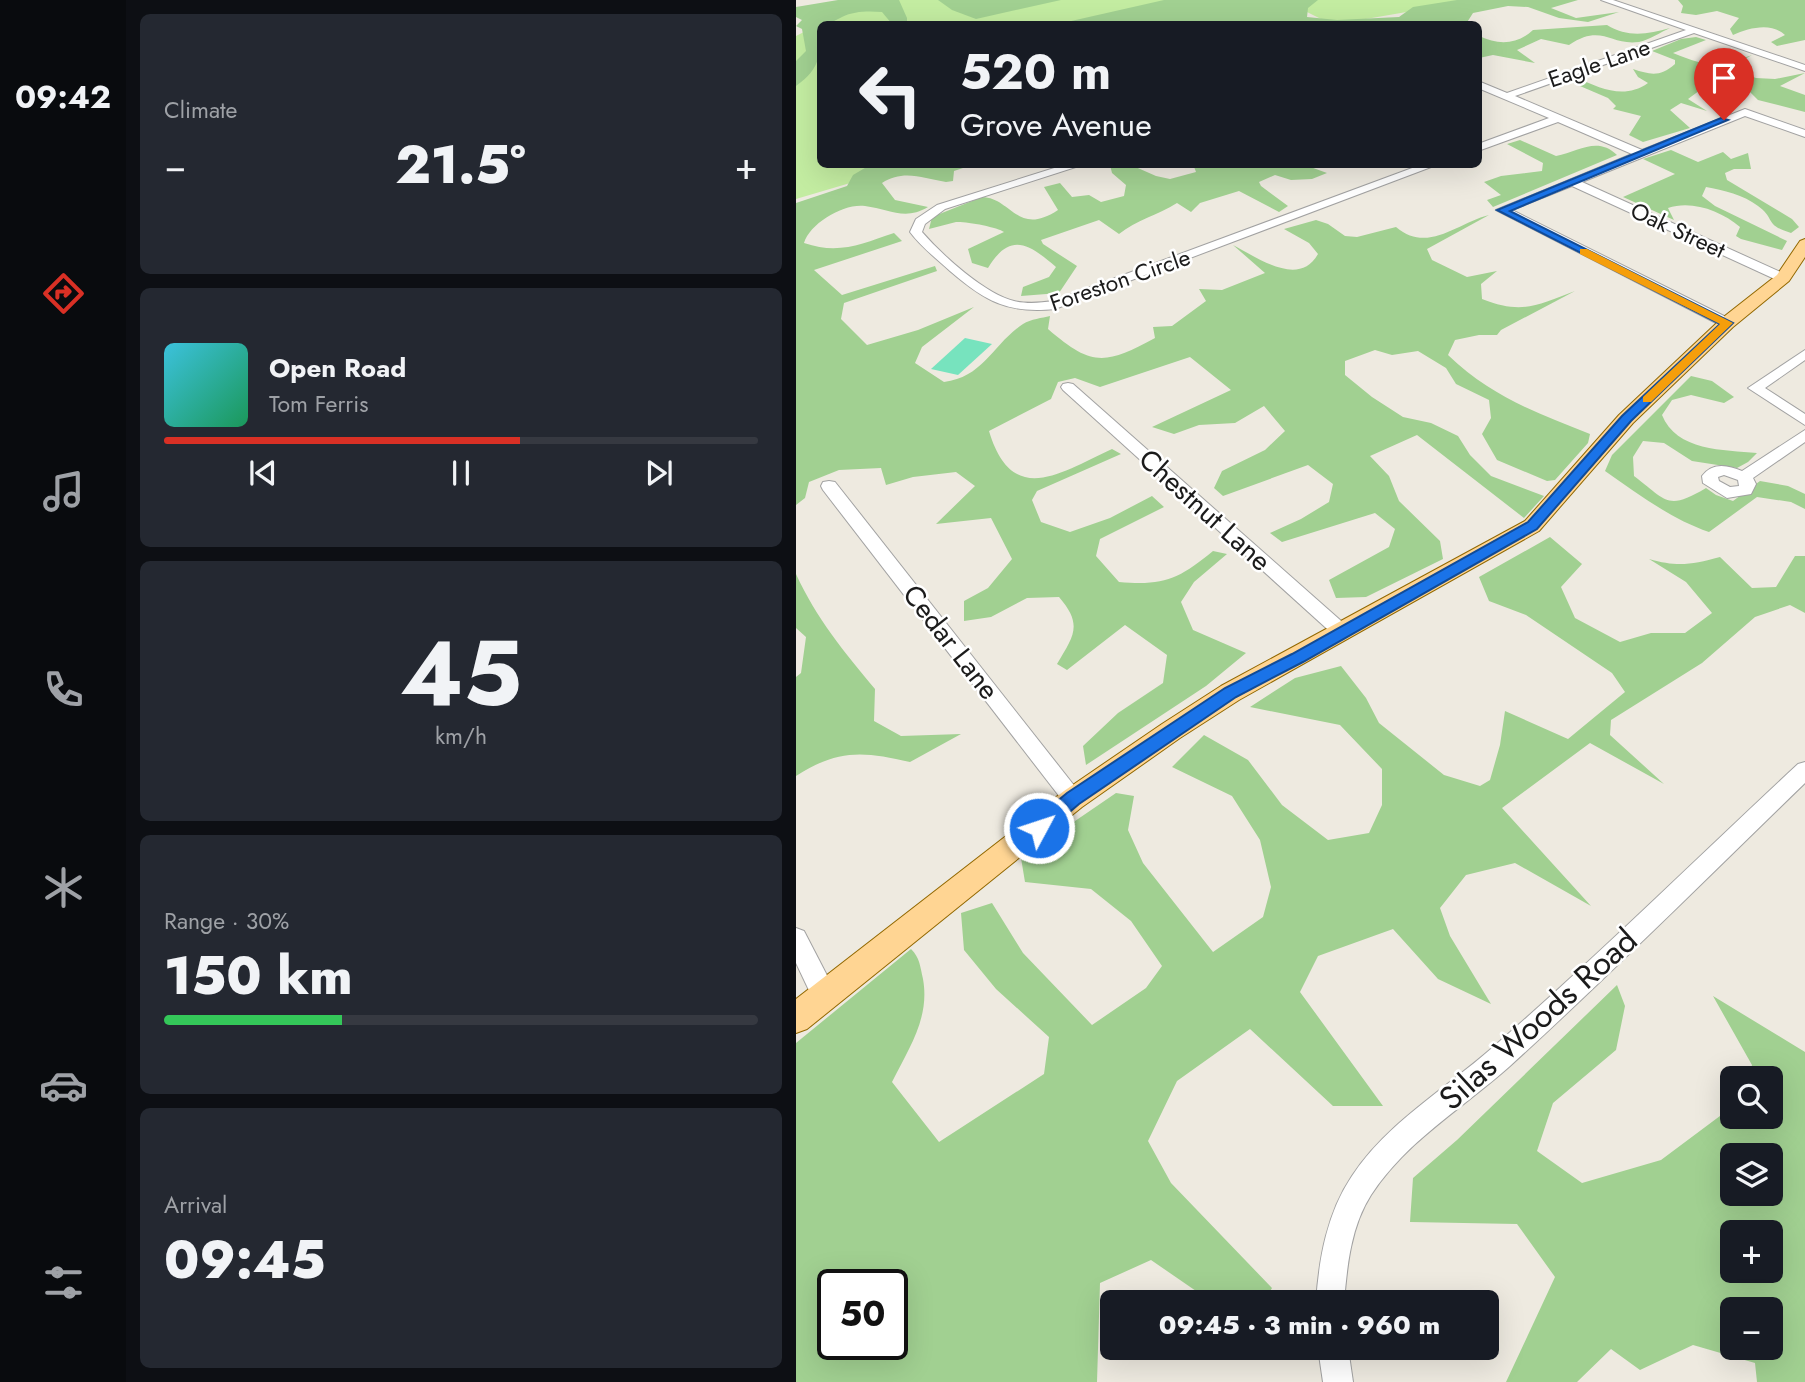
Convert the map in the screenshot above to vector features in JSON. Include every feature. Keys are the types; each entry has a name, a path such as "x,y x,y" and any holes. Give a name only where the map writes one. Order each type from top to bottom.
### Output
{"main road":[{"path":"796,1018 1073,799 1230,693 1532,526 1626,419 1727,323 1783,278 1802,255"}],"street":[{"path":"1605,0 1805,68"},
{"name":"Eagle Lane","path":"1507,96 1692,30"},
{"path":"1482,86 1640,153"},
{"path":"1727,323 1502,210 1745,112 1805,134"},
{"path":"1482,147 1559,118"},
{"name":"Foreston Circle","path":"1067,168 941,207 920,222 916,232 987,297 1016,308 1035,308 1055,305 1423,168"},
{"name":"Oak Street","path":"1573,182 1783,278"},
{"path":"1805,354 1754,388 1805,421"},
{"name":"Chestnut Lane","path":"1068,387 1342,632"},
{"path":"1744,477 1805,435"},
{"name":"Cedar Lane","path":"829,486 1073,799"},
{"name":"Silas Woods Road","path":"1331,1290 1334,1263 1348,1214 1361,1186 1387,1156 1638,931 1805,770"},
{"path":"796,939 824,995"},
{"path":"1335,1360 1338,1382"}],"green space":[{"path":"838,0 899,0 907,21 890,21 882,12 861,12 834,21 817,21 817,62 811,73 796,86 796,61 806,51 802,29 796,26 802,20 796,17 796,7"},
{"path":"885,0 1177,0 1084,21 826,21 855,6"},
{"path":"938,0 1061,0 976,19 952,10"},
{"path":"1164,0 1318,0 1308,8 1307,17 1337,20 1399,17 1413,7 1457,0 1578,0 1551,8 1576,18 1619,12 1588,22 1559,18 1528,7 1508,6 1473,13 1468,21 1071,21"},
{"path":"1315,0 1476,0 1354,21 1325,21 1295,6"},
{"path":"1678,0 1805,0 1805,40 1777,46 1771,42 1785,35 1767,27 1753,28 1733,35 1730,29 1739,18 1717,11 1696,15 1681,13 1683,6"},
{"path":"817,25 817,168 901,168 796,199 796,36"},
{"path":"1607,25 1623,32 1638,34 1670,28 1639,42 1620,41 1598,35 1569,45 1541,39 1517,50 1535,63 1493,55 1482,57 1482,37 1507,42 1520,39 1533,30"},
{"path":"1696,37 1706,40 1673,53 1712,64 1729,63 1752,55 1732,66 1735,71 1756,78 1775,79 1805,73 1780,86 1805,95 1805,112 1758,100 1748,90 1728,82 1707,85 1688,99 1707,111 1681,103 1670,110 1690,128 1643,142 1629,135 1641,116 1613,109 1616,106 1608,98 1573,83 1577,78 1621,92 1639,88 1648,83 1638,77 1633,69 1655,74 1675,64 1675,60 1652,51 1681,39"},
{"path":"1520,140 1556,156 1588,146 1603,146 1617,155 1493,207 1487,200 1501,195 1484,182 1501,176 1542,171 1543,163 1507,144"},
{"path":"1671,150 1698,162 1723,152 1731,159 1748,153 1751,169 1734,169 1725,173 1727,180 1792,219 1799,227 1791,233 1777,227 1758,206 1733,194 1706,187 1702,196 1715,206 1787,241 1782,250 1741,239 1736,236 1740,227 1724,216 1706,209 1687,205 1668,208 1674,220 1623,197 1675,174 1643,159"},
{"path":"865,168 963,168 954,171 953,181 905,175 890,179 882,183 895,200 928,207 904,214 865,206 847,208 820,222 804,243 828,248 850,247 894,233 902,241 814,270 842,295 935,266 937,271 844,303 841,319 867,345 918,330 974,307 922,347 915,363 944,382 969,374 1023,324 1050,316 1048,329 1088,356 1111,357 1138,347 1155,338 1153,327 1172,326 1206,301 1199,289 1222,290 1265,273 1233,245 1266,263 1289,270 1310,264 1318,254 1309,243 1284,229 1316,220 1328,224 1345,236 1357,237 1396,227 1408,235 1420,238 1442,234 1489,215 1427,249 1432,260 1467,277 1497,271 1481,284 1482,299 1496,304 1530,306 1575,291 1501,330 1497,335 1479,335 1455,340 1448,355 1464,370 1498,393 1590,434 1588,443 1555,480 1547,481 1497,460 1482,434 1491,418 1489,400 1456,384 1446,368 1418,351 1392,355 1375,350 1345,361 1345,375 1372,397 1403,417 1431,423 1458,436 1470,455 1491,476 1544,496 1524,518 1417,435 1370,456 1389,476 1399,501 1440,541 1443,559 1366,597 1336,598 1329,580 1389,547 1395,529 1375,513 1282,542 1270,533 1329,502 1333,484 1308,465 1223,496 1214,488 1222,471 1265,450 1285,431 1264,406 1235,423 1199,425 1174,434 1152,427 1231,390 1190,357 1100,387 1075,378 1058,382 1051,399 989,431 999,455 1011,470 1024,477 1040,478 1074,467 1112,449 1121,454 1037,491 1032,500 1041,522 1070,532 1110,518 1152,496 1164,507 1100,539 1096,556 1119,582 1148,583 1180,574 1213,551 1227,554 1194,582 1181,602 1193,630 1246,653 1206,686 1086,765 1083,746 1118,713 1163,683 1167,655 1125,625 1067,670 1057,664 1068,645 1073,623 1067,607 1059,597 1027,598 991,617 964,621 964,601 988,588 1012,559 991,518 936,524 975,486 956,472 913,477 886,485 881,468 839,470 809,482 805,498 796,505 796,203 847,186 853,175"},
{"path":"1111,168 1138,168 1170,179 1196,172 1194,168 1313,168 1327,173 1312,179 1291,180 1275,175 1259,182 1288,206 1279,212 1239,191 1200,203 1191,212 1177,203 1119,234 1099,220 1041,240 1077,266 1059,293 1021,296 1023,287 1049,277 1056,267 1028,247 1020,245 1004,249 988,268 972,263 968,249 1004,232 1001,230 960,222 929,229 932,217 982,197 1001,203 1024,218 1033,220 1044,217 1058,210 1044,187 1060,183 1072,197 1089,195 1101,202 1124,196 1126,185 1112,173"},
{"path":"965,338 992,344 958,375 931,369"},
{"path":"1691,376 1712,381 1734,397 1724,403 1691,395 1672,400 1662,415 1669,427 1678,436 1702,446 1757,453 1737,468 1692,461 1664,443 1643,441 1633,457 1634,476 1661,497 1675,501 1706,488 1733,501 1760,481 1788,486 1805,494 1805,509 1791,502 1757,497 1709,532 1668,513 1605,471 1612,455"},
{"path":"1550,537 1582,564 1561,587 1575,618 1620,642 1651,633 1685,633 1712,613 1686,582 1649,559 1684,564 1720,557 1752,588 1776,587 1795,556 1805,556 1805,613 1790,605 1755,617 1702,663 1611,720 1610,735 1664,784 1590,743 1502,808 1591,906 1515,863 1466,875 1440,908 1450,936 1491,1004 1438,979 1393,929 1318,956 1300,992 1383,1106 1333,1106 1250,1029 1177,1081 1148,1141 1171,1183 1272,1288 1271,1290 1195,1290 1151,1260 1100,1283 1097,1382 796,1382 796,1043 911,949 921,970 924,1007 911,1045 892,1082 939,1142 1044,1074 1049,1037 996,989 964,950 961,913 992,903 1023,953 1092,1025 1146,988 1162,966 1131,921 1091,889 1025,882 1021,858 1116,793 1134,796 1128,830 1143,863 1213,952 1263,917 1271,887 1260,840 1232,796 1172,767 1204,735 1248,760 1282,805 1328,840 1369,833 1382,805 1382,769 1340,725 1250,707 1295,678 1341,666 1366,698 1379,723 1444,775 1480,786 1490,780 1500,745 1505,711 1568,739 1625,692 1612,673 1526,615 1489,601 1479,577"},
{"path":"796,574 822,620 875,689 874,721 901,736 961,734 910,762 864,754 851,755 825,761 796,776 796,677 801,673 806,637 796,628"},
{"path":"1617,985 1625,1006 1616,1050 1553,1103 1537,1151 1582,1183 1661,1160 1720,1116 1720,1129 1783,1129 1783,1066 1752,1066 1713,996 1805,1052 1805,1382 1757,1382 1755,1363 1745,1360 1783,1360 1783,1297 1720,1297 1720,1353 1693,1345 1640,1370 1611,1349 1577,1382 1506,1382 1555,1277 1517,1224 1410,1222 1413,1178 1457,1140"}],"slow traffic":[{"path":"1584,251 1727,323 1647,399"}],"route":[{"path":"1039,828 1073,799 1230,693 1532,526 1626,419 1727,323 1502,210 1724,120"}]}
